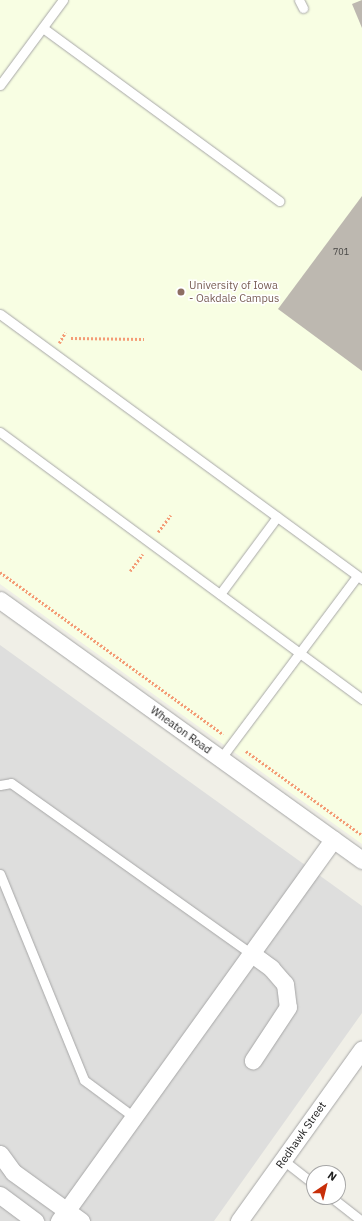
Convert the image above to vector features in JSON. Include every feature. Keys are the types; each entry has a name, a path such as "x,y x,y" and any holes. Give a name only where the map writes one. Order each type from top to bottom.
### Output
{"street":[{"name":"Wheaton Road","path":"0,600 362,860"},
{"path":"63,1216 333,839"},
{"path":"252,954 271,968 285,984 288,1007 252,1060"},
{"name":"Redhawk Street","path":"240,1221 361,1053"},
{"path":"0,1154 13,1172 63,1216 81,1221"},
{"path":"0,1190 13,1172"},
{"path":"0,1195 35,1221"}],"lane":[{"path":"0,85 63,0"},
{"path":"43,28 279,200"},
{"path":"0,314 360,578 299,653 221,758"},
{"path":"0,432 362,699"},
{"path":"220,594 277,517"},
{"path":"0,784 11,783 252,954"},
{"path":"0,874 84,1080 134,1117"},
{"path":"283,1160 306,1178"},
{"path":"341,1205 362,1221"}],"path":[{"path":"58,343 65,333"},
{"path":"71,338 144,339"},
{"path":"157,534 171,515"},
{"path":"130,571 143,554"},
{"path":"0,572 224,735"},
{"path":"246,751 362,835"}],"shaded area":[{"name":"University of Iowa - Oakdale Campus","path":"0,0 362,0 362,844 0,584"},
{"path":"0,645 362,906 362,1013 214,1221 0,1221"}],"building":[{"path":"362,0 362,28 352,4"},
{"path":"362,196 362,371 278,309"}],"place":[{"name":"University of Iowa - Oakdale Campus","path":"181,292"}]}
